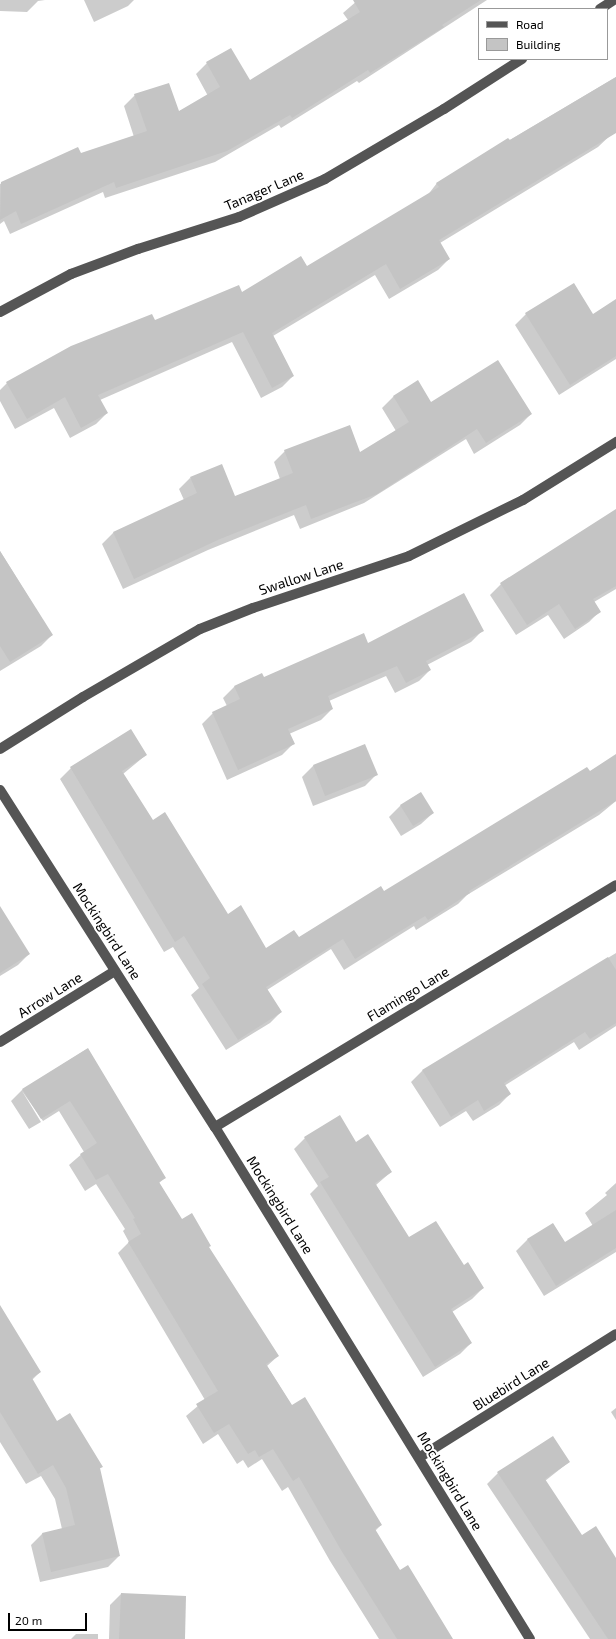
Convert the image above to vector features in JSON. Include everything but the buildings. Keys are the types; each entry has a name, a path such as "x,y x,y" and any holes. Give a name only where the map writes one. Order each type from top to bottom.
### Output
{"street":[{"path":"602,8 614,0"},
{"name":"Tanager Lane","path":"0,312 71,274 138,248 239,217 325,179 444,109 520,60"},
{"name":"Swallow Lane","path":"0,749 200,629 253,608 409,556 523,500 616,442"},
{"name":"Mockingbird Lane","path":"0,790 215,1127 530,1639"},
{"name":"Flamingo Lane","path":"215,1127 616,884"},
{"name":"Arrow Lane","path":"0,1042 115,971"},
{"name":"Bluebird Lane","path":"420,1458 616,1334"}]}
